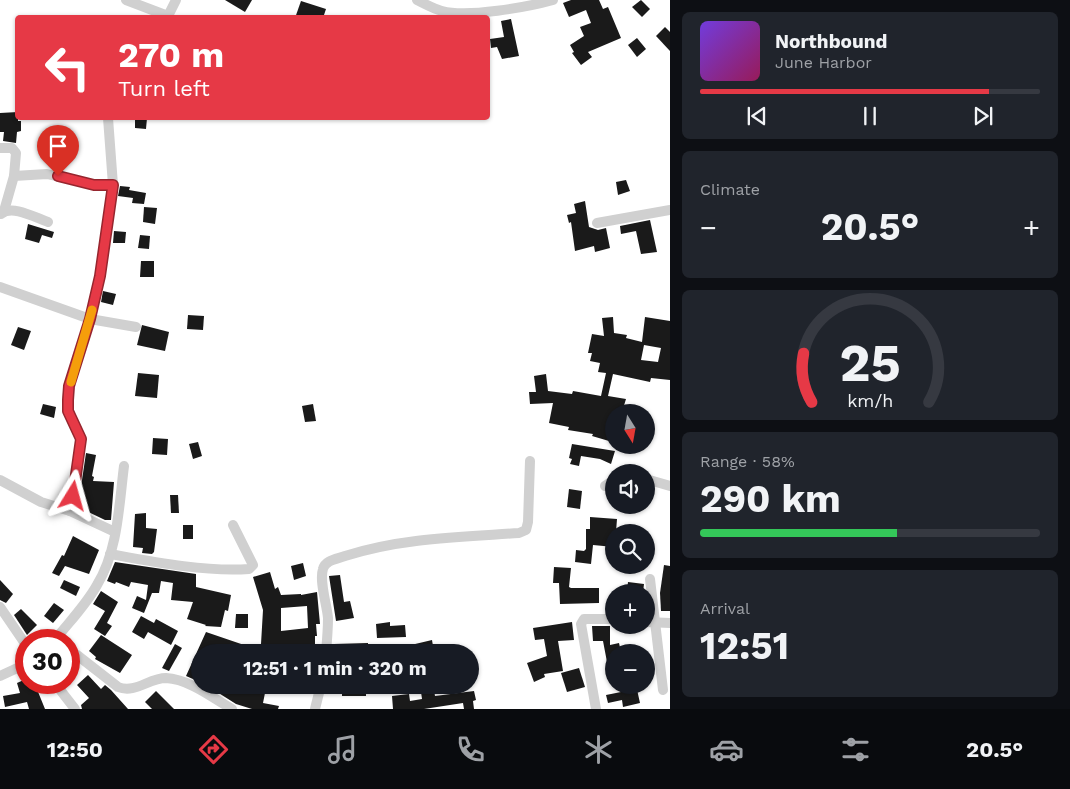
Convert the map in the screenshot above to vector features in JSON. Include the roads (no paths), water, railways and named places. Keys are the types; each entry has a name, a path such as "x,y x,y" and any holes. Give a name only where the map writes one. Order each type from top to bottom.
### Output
{"street":[{"path":"126,0 162,15"},
{"path":"168,15 176,0"},
{"path":"417,0 442,11 469,13 536,5 553,0"},
{"path":"70,511 81,439 68,411 69,386 90,319 100,276 113,185 108,120"},
{"path":"0,148 15,149 14,176 2,213 15,211 48,222"},
{"path":"14,176 47,174 94,185 113,185"},
{"path":"597,222 670,210"},
{"path":"0,287 90,319 136,327"},
{"path":"326,644 328,618 322,576 323,568 328,562 368,548 427,539 519,534 526,530 528,522 530,461"},
{"path":"63,629 98,584 110,554 124,466"},
{"path":"0,480 40,502 70,511 115,532"},
{"path":"655,482 670,486"},
{"path":"110,554 148,561 201,567 249,569 253,565 251,557 232,525"},
{"path":"650,579 650,584"},
{"path":"0,607 15,629"},
{"path":"596,709 582,624 584,619 592,617 605,618"},
{"path":"655,622 670,623"},
{"path":"652,634 663,690"},
{"path":"80,657 118,687 125,690 165,678 182,681 232,709"},
{"path":"0,676 15,669"},
{"path":"63,694 75,709"},
{"path":"316,709 319,694"}]}
